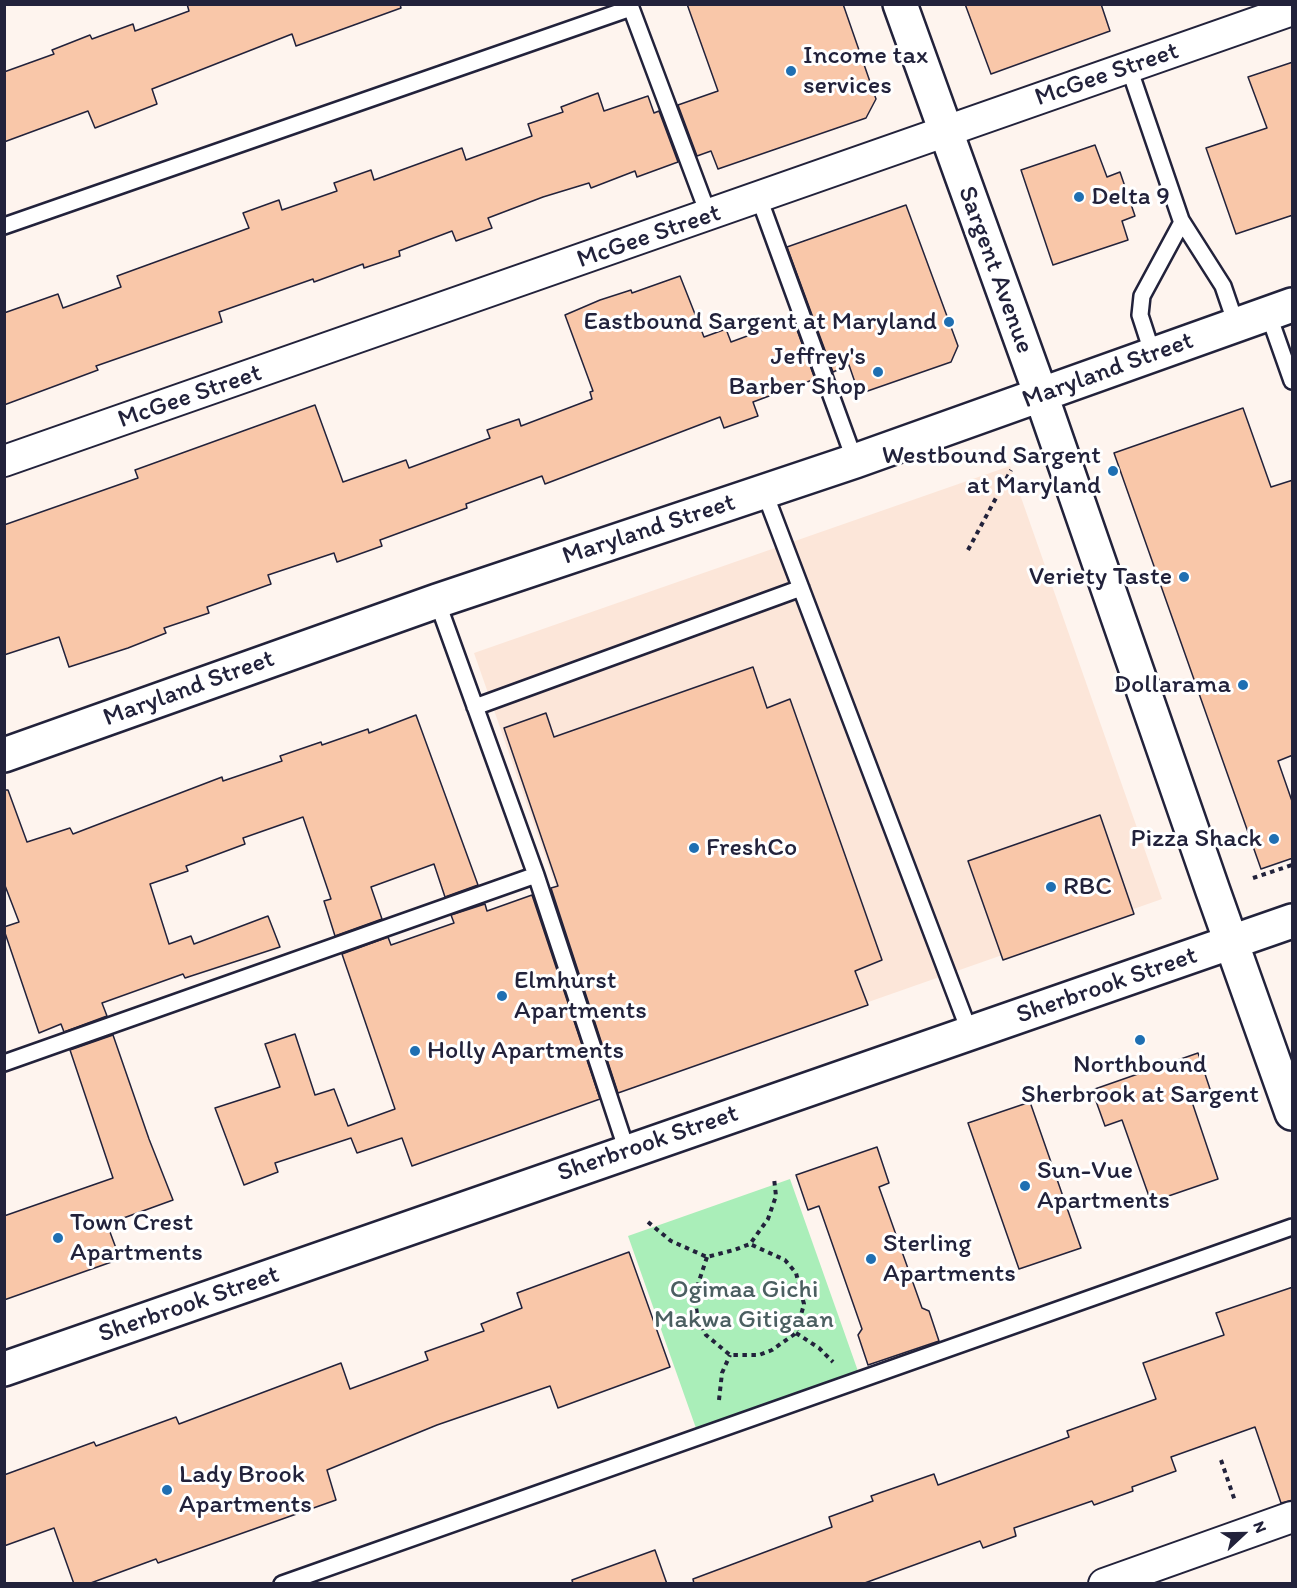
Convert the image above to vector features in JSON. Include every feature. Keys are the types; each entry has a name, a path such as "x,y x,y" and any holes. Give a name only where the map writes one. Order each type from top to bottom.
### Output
{"main road":[{"name":"Sargent Avenue","path":"900,4 944,132 1041,395 1231,943 1293,1113"},
{"name":"Maryland Street","path":"4,755 437,601 855,461 1280,309"},
{"name":"Sherbrook Street","path":"4,1370 627,1151 1293,921"}],"street":[{"name":"McGee Street","path":"4,461 1293,10"},
{"path":"1104,1584 1293,1517"}],"lane":[{"path":"4,226 631,8 709,216"},
{"path":"1129,68 1182,222 1223,286 1236,324"},
{"path":"759,198 855,461"},
{"path":"1153,355 1140,315 1142,296 1182,222"},
{"path":"1280,309 1293,381"},
{"path":"764,491 970,1033"},
{"path":"475,706 801,588"},
{"path":"437,601 536,874 627,1151"},
{"path":"4,1063 536,874"},
{"path":"282,1584 1293,1227"}],"path":[{"path":"968,549 1011,470"},
{"path":"1253,878 1293,865"},
{"path":"648,1222 671,1241 707,1257 750,1244 768,1219 776,1196 774,1178"},
{"path":"707,1257 694,1296 698,1319 706,1335 730,1355 759,1355 772,1350 796,1333 804,1304 796,1273 784,1260 750,1244"},
{"path":"796,1333 830,1357 844,1386"},
{"path":"726,1427 719,1390 730,1355"},
{"path":"1221,1460 1246,1534"}],"shaded area":[{"path":"1010,466 1162,899 626,1087 474,653"}],"green space":[{"name":"Ogimaa Gichi Makwa Gitigaan","path":"790,1179 859,1374 697,1431 628,1236"}],"building":[{"path":"187,4 400,4 401,8 296,46 292,34 152,89 157,104 95,128 88,111 4,142 4,72 54,54 52,50 90,35 92,39 133,24 135,31 189,11"},
{"path":"687,4 843,4 876,99 866,118 718,169 711,151 697,156 678,105 718,91"},
{"path":"965,4 1101,4 1110,31 991,74"},
{"path":"1293,62 1293,215 1236,234 1206,148 1267,128 1248,77"},
{"path":"598,93 604,111 648,96 654,113 659,111 678,162 637,177 635,171 591,188 589,183 543,197 488,218 492,228 456,241 452,231 399,251 400,256 364,268 363,264 314,282 313,279 219,312 222,322 96,366 98,370 4,405 4,313 58,294 63,308 121,287 117,276 249,228 243,213 279,200 282,210 337,191 334,183 371,170 374,180 462,148 466,160 532,136 528,124 563,112 561,107"},
{"name":"Delta 9","path":"1095,145 1107,177 1120,172 1135,216 1122,221 1128,240 1053,265 1021,170"},
{"path":"906,205 958,346 951,362 859,394 849,365 833,372 787,247"},
{"path":"680,276 704,337 726,329 731,342 793,319 815,379 753,402 758,416 724,428 720,417 545,484 542,476 466,504 467,508 380,540 382,546 337,562 334,553 268,575 271,584 207,607 209,613 164,628 166,633 128,648 69,667 59,637 4,655 4,525 138,478 135,470 315,405 343,482 406,460 409,468 490,438 487,430 519,419 521,426 592,399 590,392 593,391 565,315 600,300 631,290 632,293"},
{"path":"1243,408 1271,487 1293,480 1293,755 1278,761 1293,804 1293,858 1261,869 1114,453"},
{"name":"FreshCo","path":"753,667 767,708 790,699 882,960 855,971 868,1005 618,1093 551,888 558,886 504,728 546,713 554,737"},
{"path":"416,715 478,885 445,897 434,864 371,887 382,919 335,936 324,901 331,899 303,817 243,838 245,844 186,866 188,871 150,884 169,944 191,936 194,944 268,916 280,947 185,978 183,974 102,1003 107,1016 64,1032 61,1024 39,1033 4,930 4,927 19,922 4,883 4,790 8,790 27,842 70,828 73,834 222,777 223,781 282,761 280,756 321,742 322,745 368,729 369,733"},
{"name":"RBC","path":"1100,815 1134,914 1003,960 968,861"},
{"path":"532,895 600,1099 412,1166 402,1138 357,1153 351,1138 275,1163 278,1172 244,1185 215,1108 280,1087 265,1044 295,1034 315,1095 334,1089 348,1126 395,1109 342,954 388,937 391,945 454,923 451,915 485,904 487,911"},
{"path":"113,1035 173,1200 107,1224 120,1259 4,1300 4,1216 113,1178 70,1050"},
{"path":"1198,1053 1210,1089 1190,1096 1218,1179 1151,1202 1122,1120 1105,1126 1092,1090"},
{"name":"Sun-Vue Apartments","path":"1030,1102 1081,1248 1019,1269 968,1123"},
{"name":"Sterling Apartments","path":"877,1147 889,1183 879,1187 922,1308 929,1311 939,1341 868,1365 858,1335 862,1329 819,1206 808,1210 796,1175"},
{"path":"629,1252 670,1367 558,1408 550,1386 437,1425 327,1470 336,1500 158,1563 156,1559 88,1584 74,1584 54,1528 4,1546 4,1475 94,1442 96,1446 176,1417 179,1424 341,1363 350,1389 428,1360 425,1352 484,1331 481,1324 522,1308 517,1293"},
{"path":"1293,1287 1293,1500 1281,1503 1255,1427 1171,1457 1176,1471 1132,1487 1133,1491 1094,1505 1092,1501 1014,1528 1016,1536 983,1548 980,1541 862,1584 694,1584 693,1579 832,1527 829,1517 873,1501 871,1496 934,1474 938,1485 1069,1437 1067,1431 1156,1399 1143,1363 1224,1335 1216,1313"},
{"path":"655,1550 667,1584 573,1584 572,1580"}],"place":[{"name":"Income tax services","path":"791,71"},
{"name":"Delta 9","path":"1079,197"},
{"name":"Eastbound Sargent at Maryland","path":"949,322"},
{"name":"Jeffrey's Barber Shop","path":"878,372"},
{"name":"Westbound Sargent at Maryland","path":"1113,471"},
{"name":"Veriety Taste","path":"1184,577"},
{"name":"Dollarama","path":"1243,685"},
{"name":"Pizza Shack","path":"1274,839"},
{"name":"FreshCo","path":"694,848"},
{"name":"RBC","path":"1051,887"},
{"name":"Elmhurst Apartments","path":"502,996"},
{"name":"Northbound Sherbrook at Sargent","path":"1140,1040"},
{"name":"Holly Apartments","path":"415,1051"},
{"name":"Sun-Vue Apartments","path":"1025,1186"},
{"name":"Town Crest Apartments","path":"58,1238"},
{"name":"Sterling Apartments","path":"871,1259"},
{"name":"Lady Brook Apartments","path":"167,1490"}]}
